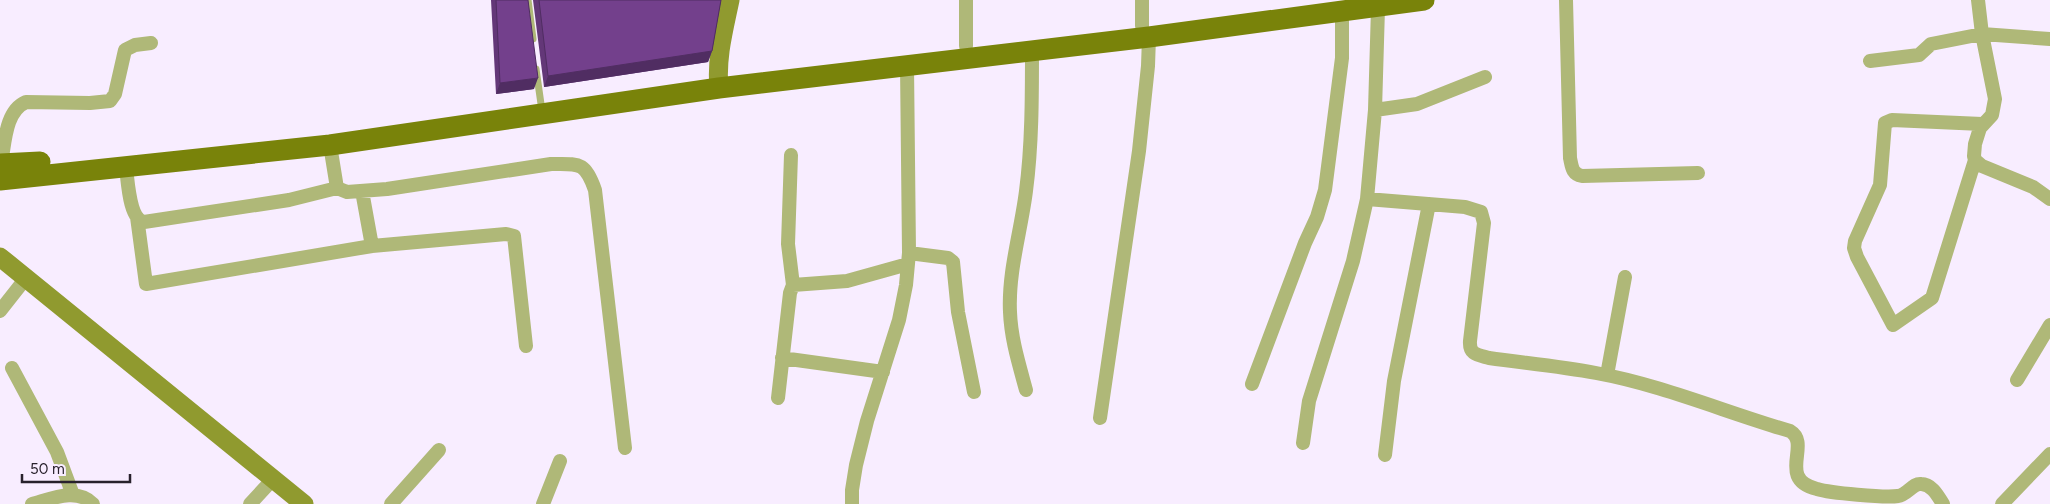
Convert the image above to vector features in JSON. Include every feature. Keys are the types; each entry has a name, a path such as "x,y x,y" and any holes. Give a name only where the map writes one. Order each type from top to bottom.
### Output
{"main road":[{"path":"0,169 126,168 330,145 718,81 907,65 1032,50 1145,31 1339,6 1378,8 1424,0"},
{"path":"0,169 66,160 263,140 718,81 966,46 1145,31"}],"street":[{"path":"718,81 722,39 730,0"},
{"path":"966,0 966,46"},
{"path":"1100,418 1138,151 1148,66 1142,0"},
{"path":"1566,0 1570,158 1572,170 1582,176 1698,173"},
{"path":"1978,0 1982,34 1995,99 1992,114 1982,124 1975,144 1973,153 1975,160 1932,298 1893,325 1854,248 1855,241 1882,178 1885,123 1892,120 1982,124"},
{"path":"1252,384 1305,243 1317,217 1325,190 1342,58 1339,6"},
{"path":"1303,443 1309,401 1353,261 1367,199 1375,110 1378,8"},
{"path":"1870,61 1919,55 1930,44 1982,34 2050,39"},
{"path":"0,169 12,115 20,104 26,102 90,103 110,101 115,94 125,50 135,45 151,43"},
{"path":"1026,390 1012,334 1010,311 1011,287 1026,190 1031,137 1032,50"},
{"path":"852,504 856,465 903,304 909,258 907,65"},
{"path":"1375,110 1417,104 1485,77"},
{"path":"330,145 336,188"},
{"path":"778,398 790,293 793,285 788,244 790,155"},
{"path":"1975,160 1982,166 2033,187 2050,199"},
{"path":"137,217 141,221 154,220 289,200 336,188 347,192 387,189 551,164 578,164 585,168 595,190 625,448"},
{"path":"126,168 130,199 137,217 146,284 372,246 506,234 514,236 526,346"},
{"path":"362,191 372,246"},
{"path":"1367,199 1465,207 1481,212 1484,223 1470,341 1470,350 1473,353 1489,358 1607,375 1679,394 1736,415 1790,431 1797,434 1798,439 1795,464 1797,474 1808,486 1815,489 1905,498 1919,484 1928,486 1943,504"},
{"path":"1386,455 1394,381 1429,204"},
{"path":"0,257 304,504"},
{"path":"793,285 847,282 909,258 948,258 954,262 958,312 974,392"},
{"path":"1607,375 1625,276"},
{"path":"0,311 26,278"},
{"path":"2017,380 2050,325"},
{"path":"782,358 882,372"},
{"path":"12,368 57,452 74,495"},
{"path":"391,504 439,450"},
{"path":"2002,504 2050,454"},
{"path":"543,504 560,461"},
{"path":"250,504 274,478"},
{"path":"32,504 74,495 82,496 93,504"}],"lane":[{"path":"528,0 533,45"},
{"path":"535,63 541,104"}],"building":[{"path":"496,0 528,0 538,78 500,83"},
{"path":"539,0 721,0 712,51 548,76"}]}
